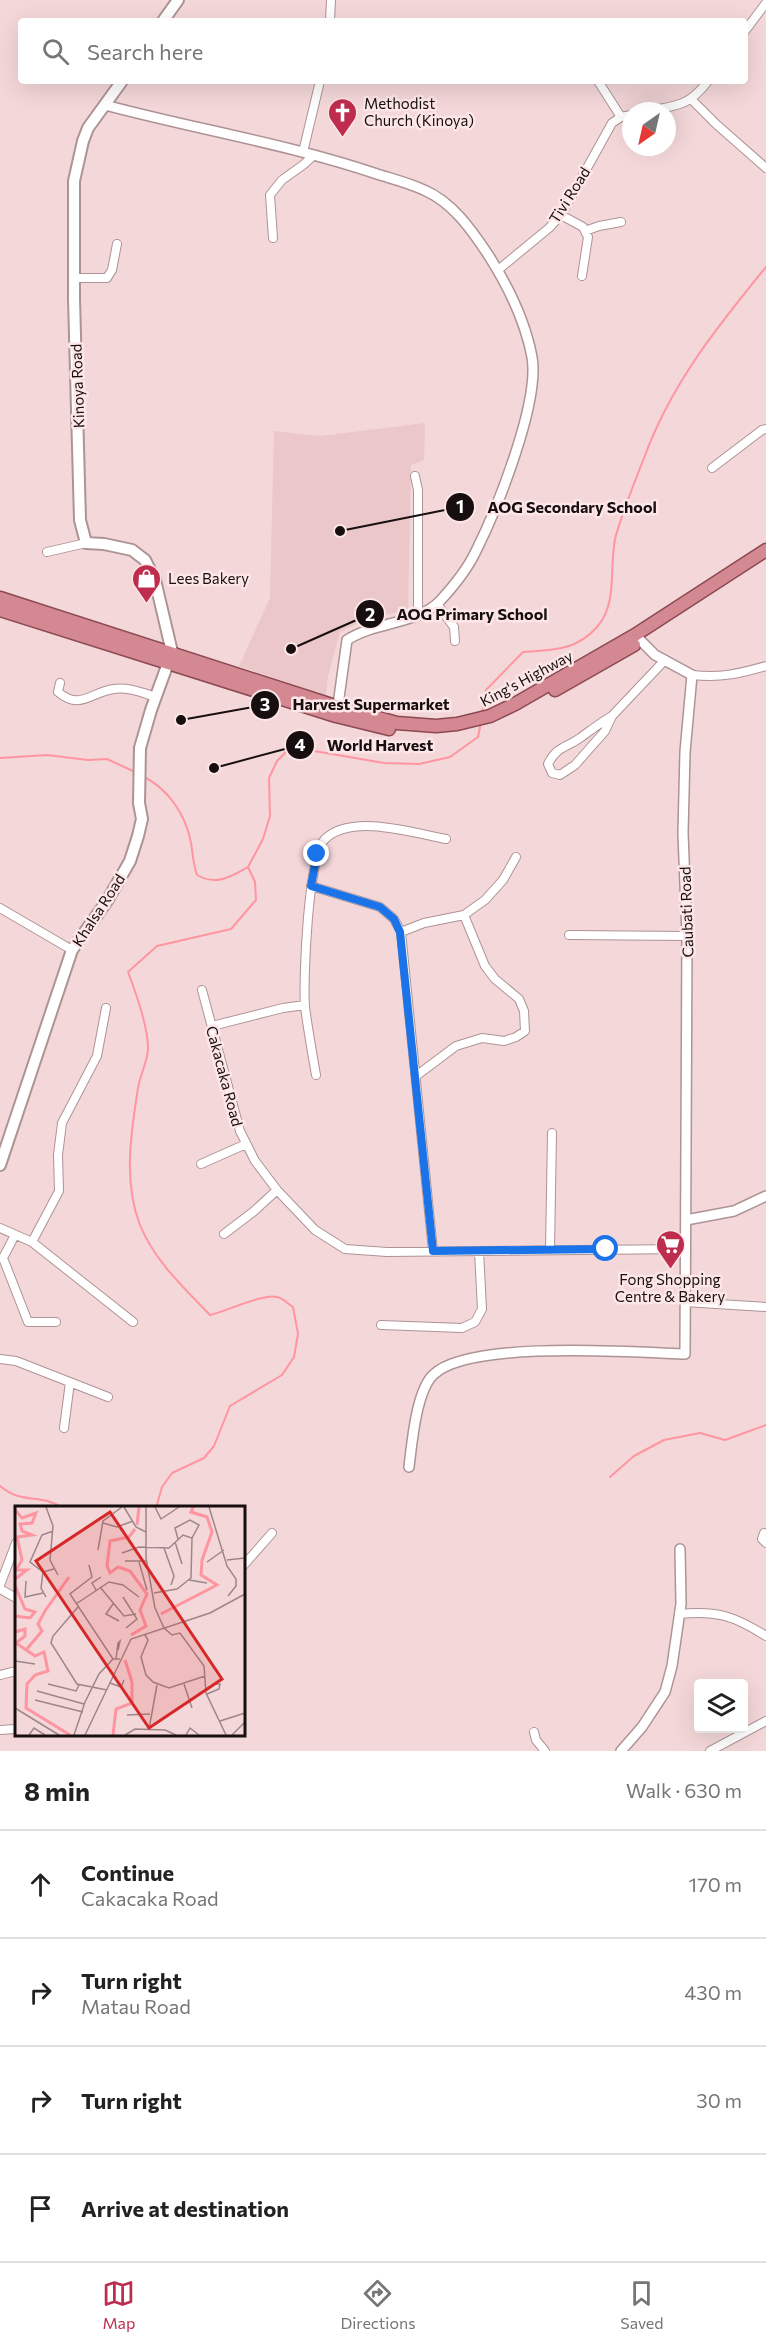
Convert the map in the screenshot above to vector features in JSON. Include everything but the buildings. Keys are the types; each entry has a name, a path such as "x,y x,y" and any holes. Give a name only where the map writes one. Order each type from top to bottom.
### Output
{"highway":[{"name":"King's Highway","path":"0,598 170,658 337,711 417,726 476,724 489,720 593,670 766,550"},
{"name":"King's Highway","path":"637,638 766,560"},
{"name":"King's Highway","path":"0,610 170,658"}],"main road":[{"path":"165,18 178,0"},
{"name":"Kinoya Road","path":"86,543 80,520 74,181 88,128 120,84"},
{"path":"86,543 104,543 132,550 145,560 154,580 170,658"},
{"name":"Khalsa Road","path":"0,1165 72,950 107,901 130,861 142,819 139,775 141,748 170,658"}],"street":[{"path":"330,18 331,0"},
{"path":"748,27 766,3"},
{"path":"303,152 319,84"},
{"path":"600,84 621,117"},
{"path":"676,106 683,105 691,99 705,84"},
{"path":"691,99 766,168"},
{"path":"105,105 345,163 426,190 451,207 475,234 498,270 518,312 532,358 531,397 508,474 476,551 457,581 437,604 418,615 371,628 347,640 337,711"},
{"name":"Tivi Road","path":"498,270 549,228 561,215 612,123 621,117"},
{"path":"273,238 270,195 282,180 314,155"},
{"path":"561,215 583,227 588,237 582,276"},
{"path":"585,231 621,222"},
{"path":"75,278 107,278 112,270 117,244"},
{"path":"712,468 766,429"},
{"path":"415,476 418,490 418,615"},
{"path":"47,552 86,543"},
{"path":"437,604 454,627 455,641"},
{"path":"637,638 665,660 692,675 719,677 744,674 766,666"},
{"path":"612,716 605,731 575,765 560,775 552,773 548,764 559,748 580,738 592,727 612,716 665,660"},
{"name":"Caubati Road","path":"409,1467 420,1405 432,1376 445,1366 468,1358 495,1354 591,1350 685,1354 687,936 684,794 685,752 692,675"},
{"path":"60,683 58,692 68,700 82,701 116,688 134,690 156,697"},
{"path":"316,1075 305,1005 311,886 320,846 325,838 357,826 381,826 446,839"},
{"path":"400,932 424,923 464,915 485,900 503,880 516,857"},
{"path":"311,886 380,907 394,919 400,932 433,1251"},
{"path":"0,908 72,950"},
{"path":"416,1076 456,1046 482,1038 504,1041 525,1031 524,1011 519,999 495,979 485,966 464,915"},
{"path":"569,934 687,936"},
{"name":"Cakacaka Road","path":"202,990 240,1131 255,1161 277,1190 315,1230 345,1249 387,1252 686,1249"},
{"path":"212,1026 283,1008 305,1005"},
{"path":"32,1242 59,1191 58,1155 62,1123 97,1056 106,1008"},
{"path":"550,1250 552,1133"},
{"path":"201,1164 246,1144"},
{"path":"224,1234 277,1190"},
{"path":"686,1220 734,1211 766,1196"},
{"path":"0,1228 32,1242 133,1322"},
{"path":"15,1235 3,1258 28,1322 56,1322"},
{"path":"381,1325 462,1328 476,1323 482,1309 479,1251"},
{"path":"685,1302 766,1308"},
{"path":"0,1359 16,1361 108,1397"},
{"path":"64,1428 70,1382"},
{"path":"244,1565 272,1533"},
{"path":"764,1533 762,1539 766,1544"},
{"path":"15,1546 0,1587 15,1597"},
{"path":"621,1751 642,1727 665,1692 672,1666 679,1614 680,1549"},
{"path":"679,1614 703,1611 733,1617 766,1636"},
{"path":"0,1675 15,1671"},
{"path":"710,1751 766,1721"},
{"path":"0,1730 15,1729"},
{"path":"534,1732 536,1740 545,1751"}],"shaded area":[{"path":"425,423 424,460 411,465 408,610 367,619 340,632 328,676 326,696 239,666 270,598 274,431 320,436"}],"waterway":[{"path":"482,714 486,690 523,652 554,650 572,645 589,635 604,617 611,595 616,535 655,431 697,357 766,267"},
{"path":"157,1506 162,1487 172,1473 204,1458 214,1446 230,1406 282,1375 294,1357 298,1334 293,1307 277,1297 271,1296 255,1300 210,1315 170,1273 146,1238 135,1209 130,1157 135,1105 148,1053 146,1030 128,972 157,946 231,929 256,900 255,882 248,867 263,839 270,816 269,778 277,761 291,747 384,763 419,764 450,757 478,737 481,722"},
{"path":"0,758 47,755 88,760 107,759 135,772"},
{"path":"142,776 168,795 180,813 189,833 197,875 217,880 229,877 248,867"},
{"path":"610,1477 634,1456 664,1440 700,1433 725,1440 766,1425"},
{"path":"0,1486 16,1495 47,1501 59,1506"}],"place":[{"name":"Methodist Church (Kinoya)","path":"343,138"},
{"name":"AOG Secondary School","path":"340,531"},
{"name":"Lees Bakery","path":"147,604"},
{"name":"AOG Primary School","path":"291,649"},
{"name":"Harvest Supermarket","path":"181,720"},
{"name":"World Harvest","path":"214,768"},
{"name":"Fong Shopping Centre & Bakery","path":"670,1270"}],"route":[{"path":"317,854 311,886 380,907 394,919 400,932 433,1251 606,1249"}]}
